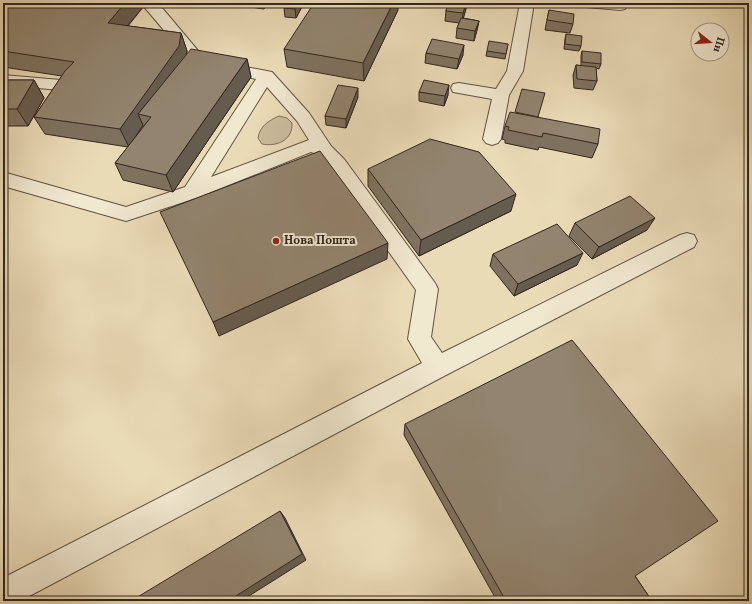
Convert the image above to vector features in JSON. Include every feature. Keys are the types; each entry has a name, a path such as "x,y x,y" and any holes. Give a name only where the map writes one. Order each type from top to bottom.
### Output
{"street":[{"path":"148,3 150,3 200,63 266,76 303,117 325,150 337,164 428,289 419,339 438,367"},
{"path":"492,139 502,95 515,71 527,3"},
{"path":"586,3 619,5"},
{"path":"192,192 266,76"},
{"path":"3,80 61,85"},
{"path":"459,88 502,95"},
{"path":"3,179 126,214 192,192 310,146 325,150"},
{"path":"3,594 438,367 687,241"}],"shaded area":[{"path":"279,116 287,118 292,123 290,134 283,141 278,143 268,145 262,144 258,138 261,130 268,122"}],"building":[{"path":"3,3 125,3 108,23 181,33 179,46 120,129 34,117 65,71 74,62 3,51"},
{"path":"286,3 298,3 295,9 284,8"},
{"path":"314,3 393,3 363,63 284,49"},
{"path":"448,3 466,3 463,13 446,11"},
{"path":"549,10 574,14 573,24 547,20"},
{"path":"461,18 479,21 475,31 457,28"},
{"path":"566,34 582,36 581,46 565,44"},
{"path":"432,39 464,45 459,59 426,53"},
{"path":"489,41 508,44 506,54 487,51"},
{"path":"191,49 247,59 166,175 115,163 151,117 138,114"},
{"path":"582,51 601,53 601,64 582,62"},
{"path":"576,65 596,67 597,81 577,79"},
{"path":"3,80 34,80 17,109 3,109"},
{"path":"424,80 449,85 445,96 419,92"},
{"path":"338,85 358,88 346,119 325,116"},
{"path":"522,89 545,93 538,117 515,112"},
{"path":"510,112 600,129 598,144 543,133 542,137 508,130 509,127 505,126"},
{"path":"430,139 479,152 516,194 421,240 368,169"},
{"path":"320,151 388,243 213,322 160,212"},
{"path":"630,196 655,218 599,247 575,223"},
{"path":"557,224 583,253 518,284 493,254"},
{"path":"572,340 718,521 635,576 652,601 506,601 405,424"},
{"path":"280,511 302,554 228,601 131,601"}],"place":[{"name":"Нова Пошта","path":"276,241"}]}
